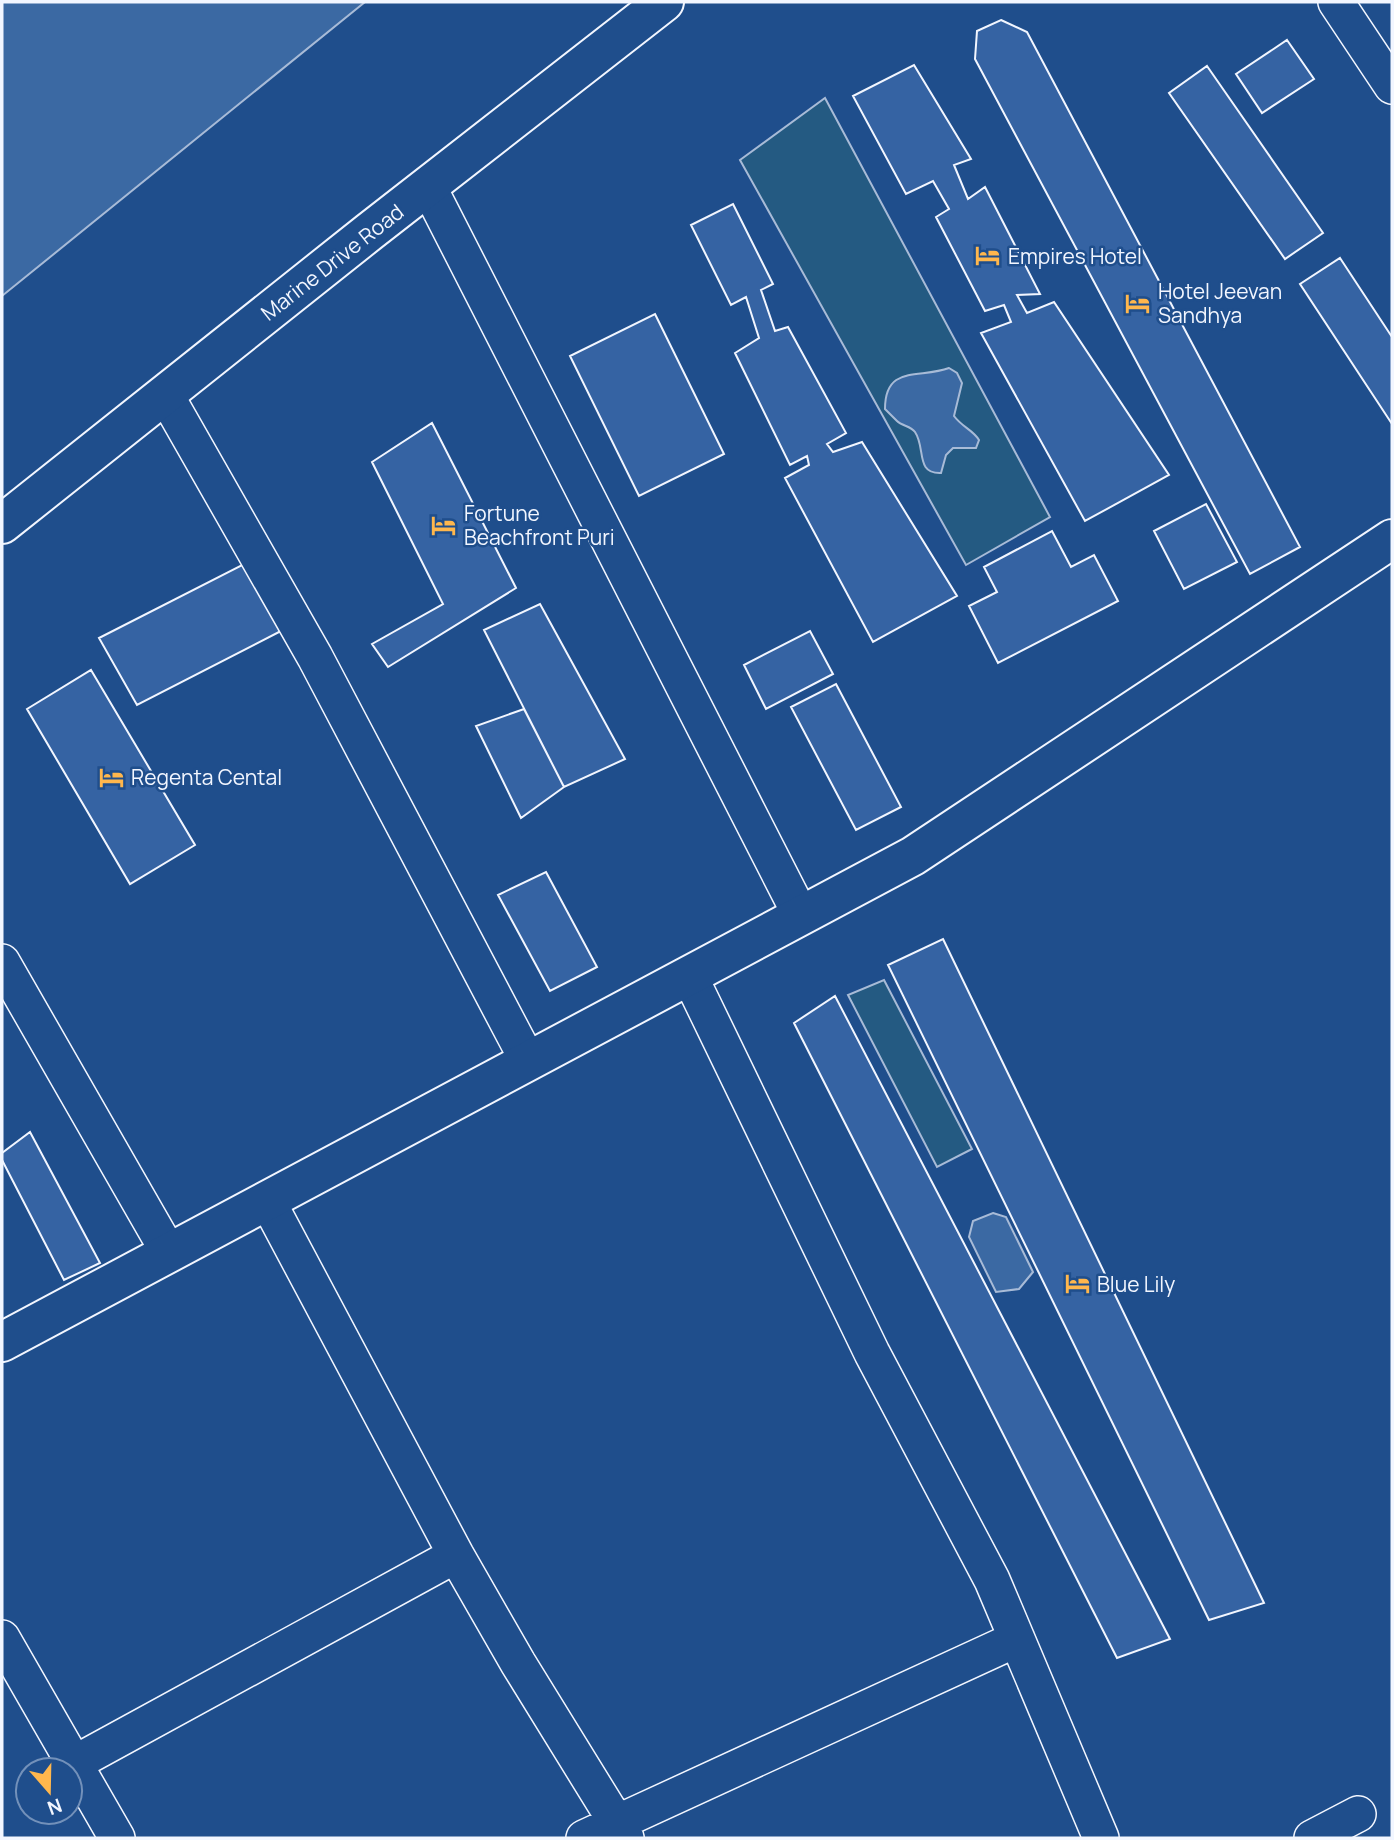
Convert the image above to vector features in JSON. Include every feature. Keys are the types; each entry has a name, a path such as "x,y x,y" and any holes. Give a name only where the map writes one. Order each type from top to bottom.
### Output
{"main road":[{"name":"Marine Drive Road","path":"2,524 664,2"},
{"path":"2,1342 912,856 1392,539"}],"street":[{"path":"1336,2 1392,86"},
{"path":"428,186 801,916"},
{"path":"165,394 315,657 528,1061"},
{"path":"2,962 169,1253"},
{"path":"689,975 872,1353 992,1580 1101,1838"},
{"path":"267,1200 456,1555 518,1663 622,1830"},
{"path":"84,1758 456,1555"},
{"path":"2,1639 71,1756"},
{"path":"584,1838 622,1830 1017,1639"},
{"path":"84,1779 117,1838"},
{"path":"1312,1838 1358,1814"}],"shaded area":[{"path":"2,2 365,2 2,296"},
{"path":"825,98 1050,517 966,565 740,160"},
{"path":"949,368 957,373 962,383 954,416 979,440 976,448 953,448 946,455 941,473 933,472 924,465 915,432 899,423 885,409 891,385 898,379"},
{"path":"884,980 972,1149 937,1167 848,995"},
{"path":"993,1213 1006,1217 1033,1272 1019,1289 996,1292 969,1237 973,1221"}],"building":[{"name":"Hotel Jeevan Sandhya","path":"1001,20 1027,32 1300,547 1250,574 975,59 977,31"},
{"path":"1287,40 1314,79 1262,113 1236,74"},
{"name":"Empires Hotel","path":"914,65 971,159 954,165 968,199 985,187 1040,294 1017,295 1027,313 1054,302 1169,475 1085,521 981,333 1011,322 1004,305 985,311 936,217 949,209 933,181 906,194 853,96"},
{"path":"1207,66 1323,233 1285,259 1169,93"},
{"path":"733,204 773,284 761,290 775,331 788,327 846,433 827,444 833,452 862,442 957,596 873,642 785,478 809,465 807,456 790,465 735,353 759,338 746,297 731,305 691,225"},
{"path":"1340,258 1392,337 1392,424 1300,284"},
{"path":"655,314 724,454 639,496 570,356"},
{"name":"Fortune Beachfront Puri","path":"432,423 516,588 388,667 372,644 443,604 372,462"},
{"path":"1206,504 1237,562 1184,589 1154,531"},
{"path":"1052,531 1071,567 1094,555 1118,601 998,663 969,606 997,592 984,567"},
{"path":"248,562 281,631 137,705 99,638"},
{"path":"540,604 625,759 564,787 484,630"},
{"path":"810,631 833,674 766,709 744,665"},
{"name":"Regenta Cental","path":"91,670 195,845 130,884 27,709"},
{"path":"836,684 901,807 856,830 791,707"},
{"path":"524,709 564,787 521,818 476,726"},
{"path":"546,872 597,967 550,991 498,895"},
{"name":"Blue Lily","path":"943,939 1264,1603 1209,1620 888,965"},
{"path":"835,996 1170,1639 1117,1658 794,1023"},
{"path":"30,1132 100,1263 64,1280 2,1160 2,1153"}],"place":[{"name":"Empires Hotel","path":"988,256"},
{"name":"Hotel Jeevan Sandhya","path":"1138,303"},
{"name":"Fortune Beachfront Puri","path":"444,525"},
{"name":"Regenta Cental","path":"111,777"},
{"name":"Blue Lily","path":"1077,1284"}]}
